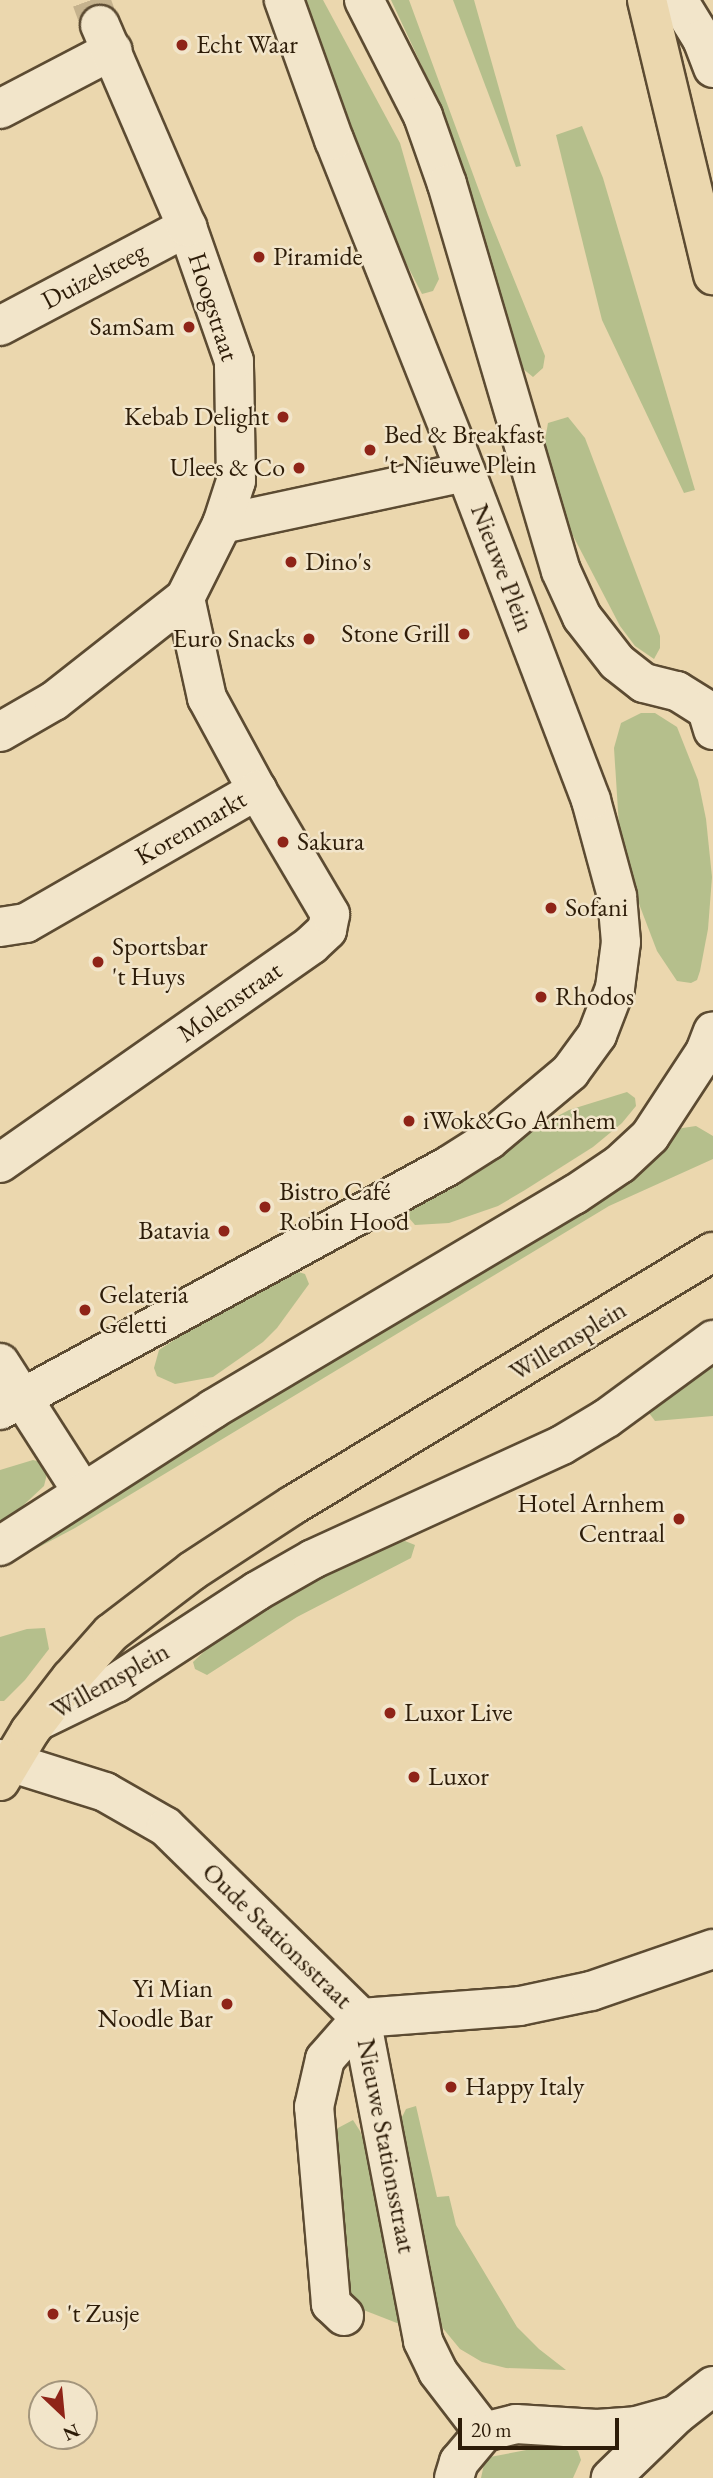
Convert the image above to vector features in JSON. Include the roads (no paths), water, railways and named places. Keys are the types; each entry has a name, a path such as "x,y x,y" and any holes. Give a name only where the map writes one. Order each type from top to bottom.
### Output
{"main road":[{"path":"647,0 713,275"},
{"name":"Willemsplein","path":"40,1720 71,1678 111,1633 192,1571 293,1505 713,1252"},
{"path":"4,1767 40,1720"}],"street":[{"name":"Nieuwe Plein","path":"11,1404 448,1166 489,1140 570,1072 597,1035 615,988 621,942 617,896 591,800 334,140 284,0"},
{"name":"Nieuwe Plein","path":"364,0 427,127 447,184 561,571 582,617 617,662 644,683 677,691 707,710 713,730"},
{"path":"678,0 702,39 713,68"},
{"name":"Hoogstraat","path":"0,109 107,37 187,227 233,360 236,481 222,524 185,598"},
{"name":"Duizelsteeg","path":"0,326 187,227"},
{"path":"222,524 465,472"},
{"path":"0,732 54,701 185,598"},
{"name":"Korenmarkt","path":"0,927 26,923 257,790 208,698 185,598"},
{"name":"Molenstraat","path":"0,1163 300,953 327,930 330,914 257,790"},
{"path":"0,1546 213,1409 574,1195 620,1164 650,1136 711,1036"},
{"name":"Willemsplein","path":"40,1720 116,1683 257,1591 313,1559 562,1445 618,1411 713,1340"},
{"path":"0,1363 11,1404 82,1491"},
{"name":"Oude Stationsstraat","path":"4,1767 104,1792 166,1827 361,2018 520,2006 591,1991 713,1949"},
{"name":"Nieuwe Stationsstraat","path":"344,2316 331,2304 314,2107 325,2059 361,2018"},
{"name":"Nieuwe Stationsstraat","path":"361,2018 414,2341 484,2432"},
{"path":"611,2478 676,2416 713,2386"},
{"path":"454,2478 459,2462 484,2432 516,2424 597,2429 636,2426 676,2416"}],"tunnel":[{"path":"91,0 100,25"}],"place":[{"name":"Echt Waar","path":"182,45"},
{"name":"Piramide","path":"259,257"},
{"name":"SamSam","path":"189,327"},
{"name":"Kebab Delight","path":"283,417"},
{"name":"Bed & Breakfast 't Nieuwe Plein","path":"370,450"},
{"name":"Ulees & Co","path":"299,468"},
{"name":"Dino's","path":"291,562"},
{"name":"Stone Grill","path":"464,634"},
{"name":"Euro Snacks","path":"309,639"},
{"name":"Sakura","path":"283,842"},
{"name":"Sofani","path":"551,908"},
{"name":"Sportsbar 't Huys","path":"98,962"},
{"name":"Rhodos","path":"541,997"},
{"name":"iWok&Go Arnhem","path":"409,1121"},
{"name":"Bistro Café Robin Hood","path":"265,1207"},
{"name":"Batavia","path":"224,1231"},
{"name":"Gelateria Geletti","path":"85,1310"},
{"name":"Hotel Arnhem Centraal","path":"679,1519"},
{"name":"Luxor Live","path":"390,1713"},
{"name":"Luxor","path":"414,1777"},
{"name":"Yi Mian Noodle Bar","path":"227,2004"},
{"name":"Happy Italy","path":"451,2087"},
{"name":"'t Zusje","path":"53,2314"}]}
